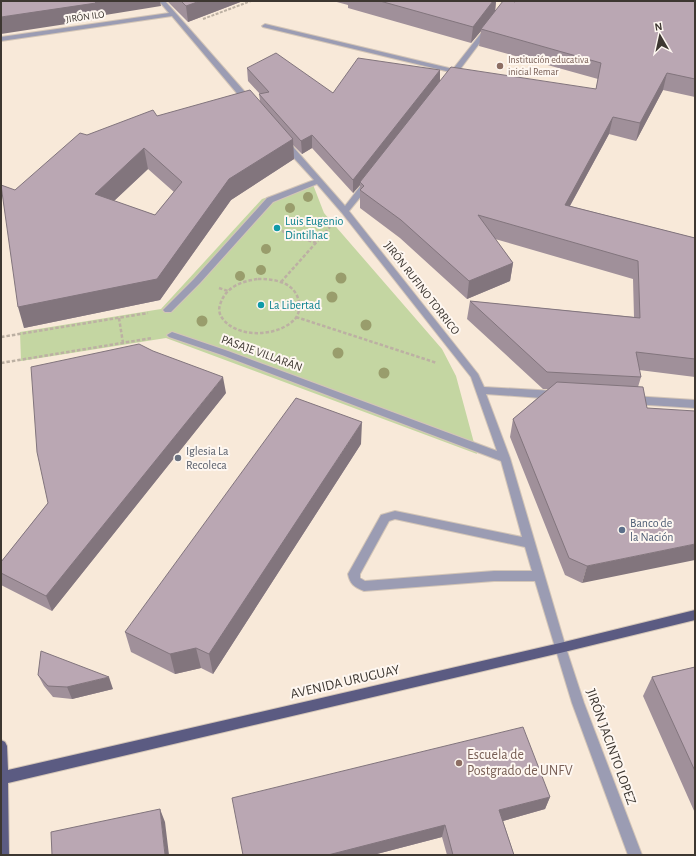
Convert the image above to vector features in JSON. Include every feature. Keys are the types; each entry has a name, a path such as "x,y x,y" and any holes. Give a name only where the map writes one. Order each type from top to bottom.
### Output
{"main road":[{"name":"AVENIDA URUGUAY","path":"1,778 560,648 695,614"},
{"path":"1,746 2,855"}],"street":[{"path":"162,1 257,110"},
{"name":"JIRÓN ILO","path":"1,39 173,14"},
{"path":"445,84 492,24"},
{"path":"265,26 454,72"},
{"name":"JIRÓN RUFINO TORRICO","path":"277,134 346,211 475,376 505,458 560,648"},
{"path":"346,211 374,174"},
{"path":"168,310 197,281 270,200 319,182"},
{"name":"PASAJE VILLARÁN","path":"172,335 505,458"},
{"path":"481,390 567,396"},
{"path":"621,399 695,404"},
{"path":"530,543 395,515 385,518 354,574 356,581 364,586 494,576 540,576"},
{"name":"JIRÓN JACINTO LOPEZ","path":"560,648 578,703 635,855"}],"path":[{"path":"184,28 251,1"},
{"path":"281,282 346,211"},
{"path":"282,232 316,243"},
{"path":"258,279 281,282 290,287 299,297 300,309 296,317 288,325 277,331 264,334 250,333 238,330 227,324 221,316 219,308 221,299 236,285 246,281 258,279"},
{"path":"1,337 168,310"},
{"path":"296,317 438,364"},
{"path":"119,318 123,343"},
{"path":"1,363 172,335"}],"green space":[{"path":"312,182 324,213 442,349 456,376 477,454 166,338 21,361 20,332 161,309 262,199"}],"building":[{"path":"1,1 94,1 96,3 1,17"},
{"path":"181,1 200,1 186,6"},
{"path":"380,1 493,1 473,27"},
{"path":"503,1 695,1 695,79 667,73 640,123 613,117 565,205 695,238 695,359 636,352 641,377 547,372 470,301 640,318 638,261 478,215 513,263 469,281 401,220 360,190 364,186 360,182 451,67 596,89 601,63 481,29"},
{"path":"276,53 333,93 358,58 440,70 353,180 312,135 301,141 259,94 269,92 247,68"},
{"path":"250,90 293,139 229,179 157,279 18,307 1,185 15,190 80,133 87,135 153,110 157,116","holes":["144,148 182,182 155,215 95,194"]},
{"path":"139,344 153,351 223,377 46,596 1,573 1,562 48,503 37,452 31,367"},
{"path":"557,382 643,387 647,408 695,411 695,544 587,566 569,558 513,419"},
{"path":"296,398 362,422 209,654 196,648 170,654 125,632"},
{"path":"41,651 109,677 67,687 48,686 38,675"},
{"path":"695,667 695,771 652,677"},
{"name":"Escuela de Postgrado de UNFV","path":"523,727 550,797 499,810 514,855 453,855 445,825 328,855 243,855 232,798"},
{"path":"160,809 165,855 52,855 51,832"}],"place":[{"name":"Institución educativa inicial Remar","path":"500,66"},
{"name":"Luis Eugenio Dintilhac","path":"277,228"},
{"name":"La Libertad","path":"261,305"},
{"name":"Iglesia La Recoleca","path":"178,458"},
{"name":"Banco de la Nación","path":"622,530"},
{"name":"Escuela de Postgrado de UNFV","path":"459,763"}]}
